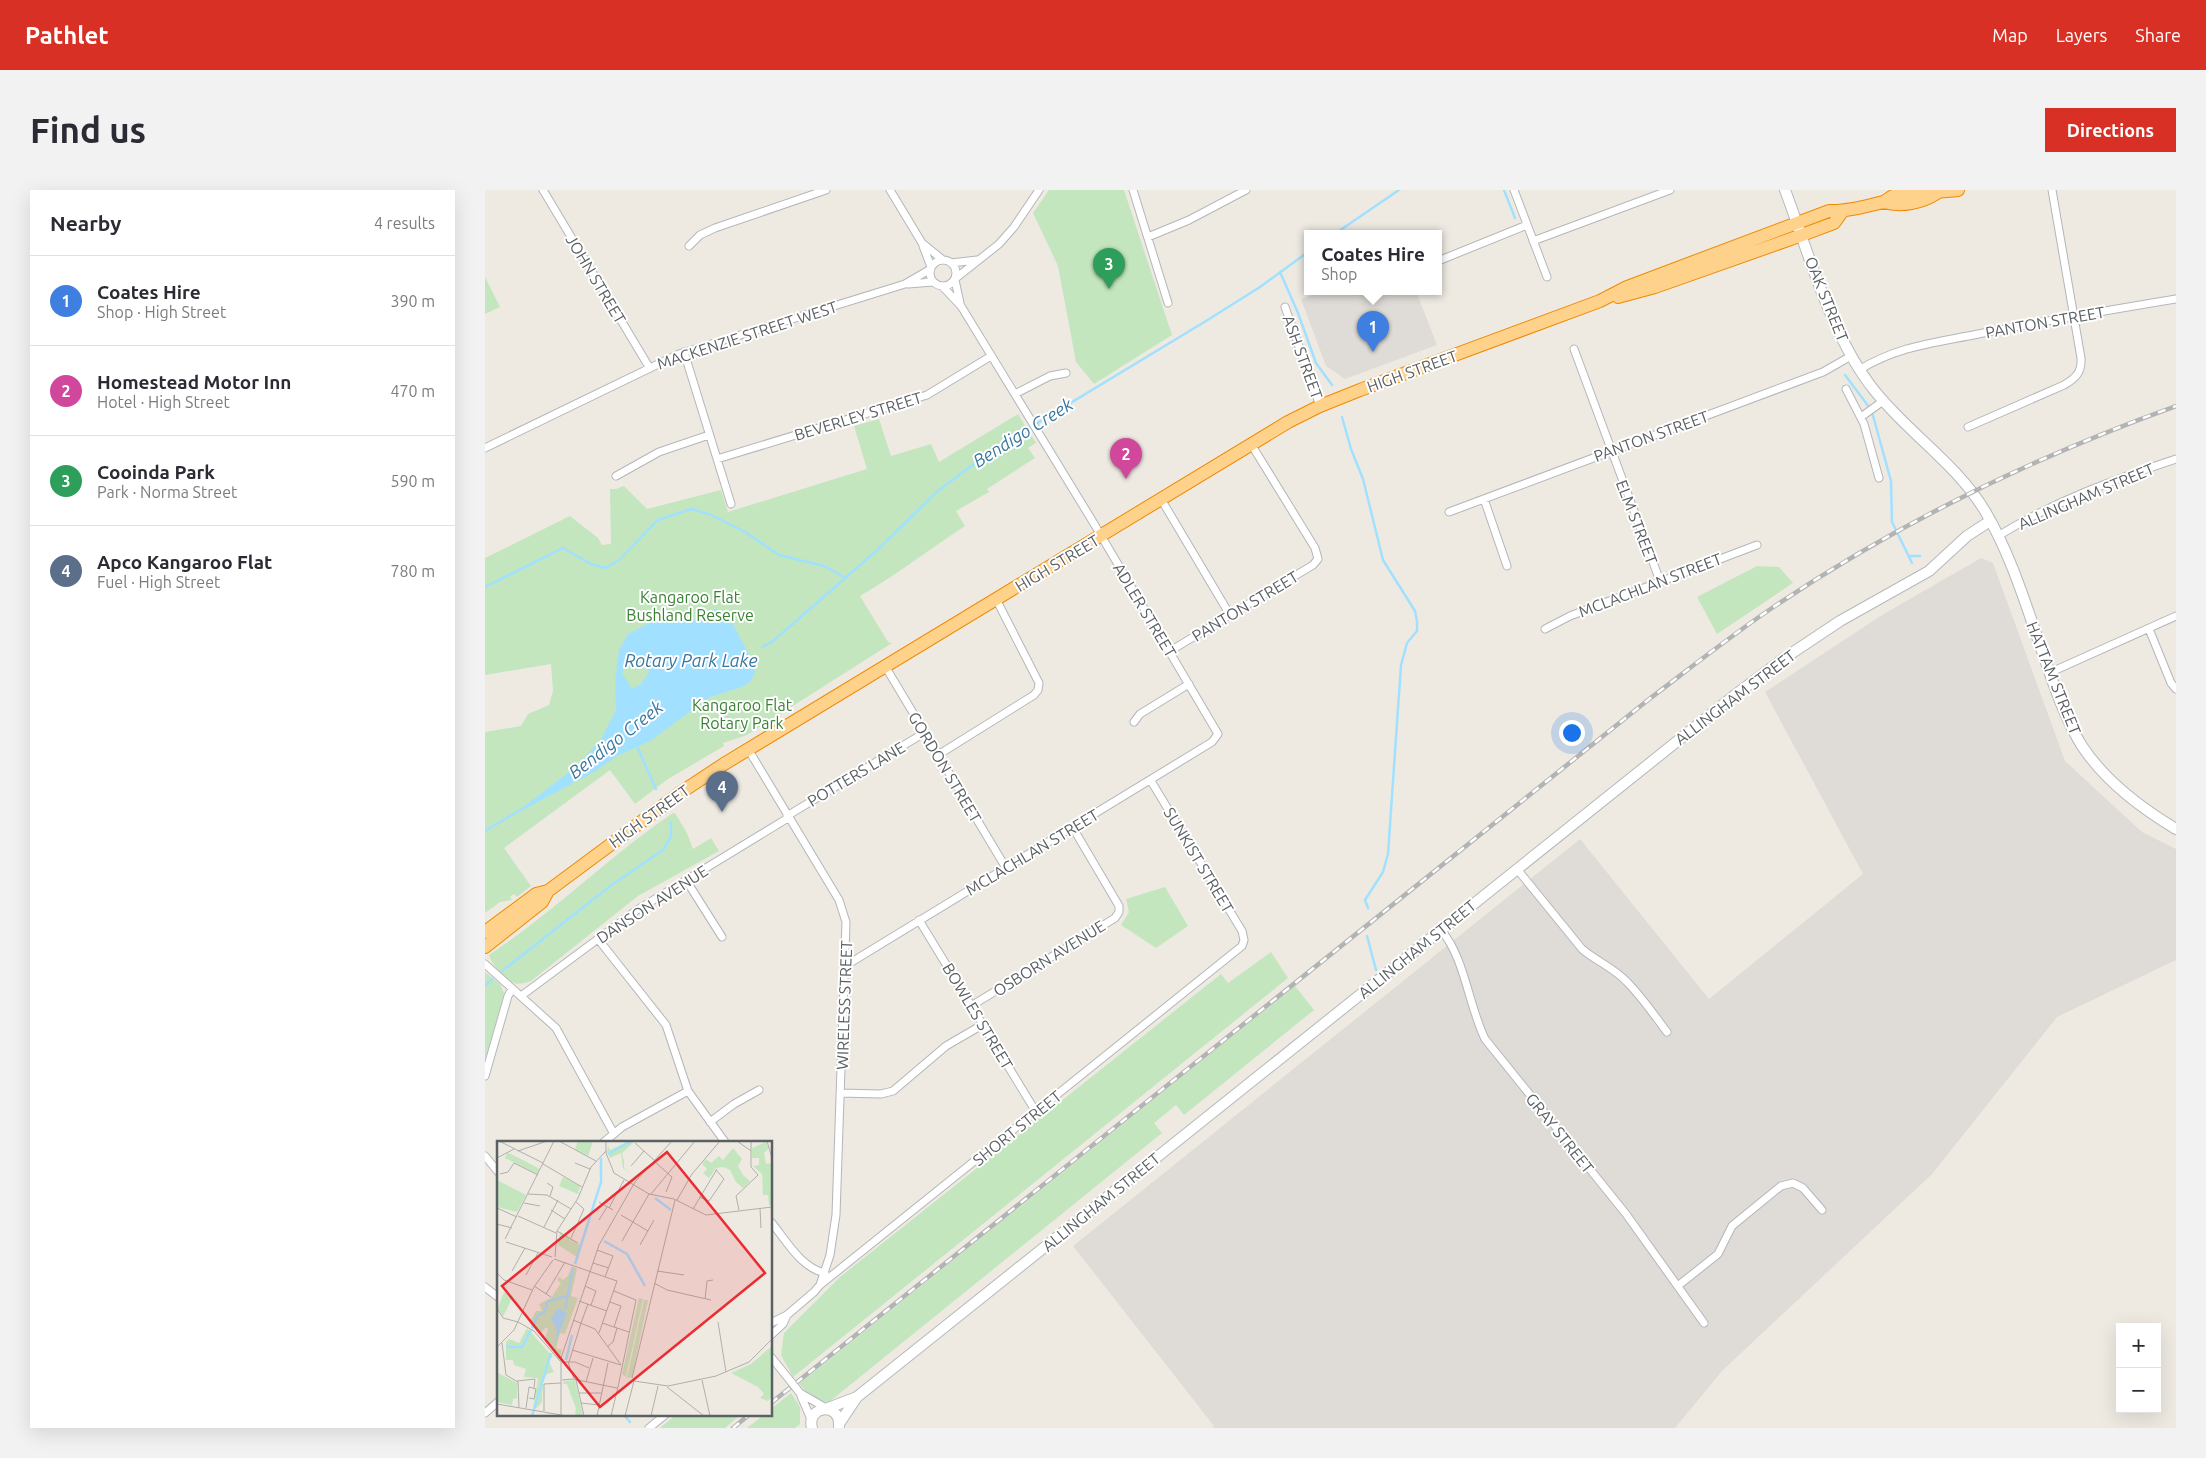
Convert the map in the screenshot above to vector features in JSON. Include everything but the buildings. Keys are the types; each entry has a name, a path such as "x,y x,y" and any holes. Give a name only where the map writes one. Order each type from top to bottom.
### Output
{"highway":[{"name":"HIGH STREET","path":"485,947 542,902 549,891 680,793 748,749 1251,444 1320,406 1600,301 1627,296 1655,287 1800,229 1834,223 1842,212 1884,202 1894,196 1925,191 1937,193 1958,190"},
{"name":"HIGH STREET","path":"485,932 536,894 549,891"}],"street":[{"name":"JOHN STREET","path":"543,190 649,367"},
{"path":"689,246 700,235 715,228 826,190"},
{"path":"890,190 922,243 933,282 942,286 949,285 1006,237 1039,190"},
{"path":"1133,190 1168,303"},
{"path":"1148,237 1189,220 1245,190"},
{"path":"1514,190 1547,277"},
{"path":"1533,241 1670,190"},
{"name":"OAK STREET","path":"1785,190 1832,316 1859,370 1883,401 1959,475 1990,521"},
{"path":"1968,427 2074,379 2080,370 2081,364 2052,190"},
{"path":"1442,259 1527,225"},
{"path":"922,243 955,267 956,279"},
{"path":"930,268 937,261 943,260"},
{"path":"951,263 978,260"},
{"name":"MACKENZIE STREET WEST","path":"905,284 930,268"},
{"name":"ADLER STREET","path":"956,279 961,306"},
{"name":"MACKENZIE STREET WEST","path":"485,448 649,367 684,352 905,284 933,282"},
{"name":"ADLER STREET","path":"942,286 961,306 1015,394 1217,730 1218,736"},
{"name":"PANTON STREET","path":"1859,370 1884,356 1908,348 2073,316 2176,299"},
{"name":"ASH STREET","path":"1285,308 1320,406"},
{"name":"ELM STREET","path":"1574,349 1659,581"},
{"path":"684,352 731,504"},
{"name":"BEVERLEY STREET","path":"717,459 927,395 991,356"},
{"name":"PANTON STREET","path":"1449,512 1823,372 1851,356"},
{"path":"1015,394 1050,376 1066,373"},
{"path":"1846,389 1861,417 1873,450 1879,478"},
{"path":"1861,417 1883,401"},
{"path":"616,476 659,452 709,436"},
{"name":"PANTON STREET","path":"1170,651 1313,565 1318,559 1315,548 1251,444"},
{"name":"ALLINGHAM STREET","path":"1998,536 2049,508 2119,479 2176,459"},
{"path":"1161,499 1231,614"},
{"path":"1484,499 1507,566"},
{"name":"HATTAM STREET","path":"1990,521 1998,536 2070,725 2089,756 2105,774 2133,799 2176,830"},
{"name":"ALLINGHAM STREET","path":"810,1424 815,1412 857,1397 1767,670 1850,615 1929,571 1967,536 1990,521"},
{"name":"MCLACHLAN STREET","path":"1545,629 1570,616 1757,545"},
{"path":"937,755 1034,695 1038,690 1039,684 996,599"},
{"path":"2049,674 2176,616"},
{"path":"2149,629 2171,683 2176,689"},
{"name":"GORDON STREET","path":"885,666 1006,868"},
{"path":"1134,722 1140,714 1189,684"},
{"name":"POTTERS LANE","path":"788,817 924,733"},
{"name":"MCLACHLAN STREET","path":"845,966 1151,781 1212,742 1218,736"},
{"name":"WIRELESS STREET","path":"748,749 843,908 847,922 836,1215 830,1255 820,1285"},
{"name":"SUNKIST STREET","path":"1151,781 1239,926 1244,940"},
{"name":"DANSON AVENUE","path":"521,996 637,910 788,817"},
{"name":"OSBORN AVENUE","path":"971,1006 1115,918 1119,912 1119,906 1073,828"},
{"path":"1517,869 1582,948 1594,960 1614,971 1627,982 1667,1032"},
{"path":"687,880 722,937"},
{"name":"BOWLES STREET","path":"919,920 1036,1112"},
{"name":"GRAY STREET","path":"1441,930 1455,951 1474,1014 1485,1038 1626,1214 1679,1285 1704,1323"},
{"path":"598,939 666,1025 688,1092 724,1141"},
{"name":"SHORT STREET","path":"773,1322 787,1315 820,1285 1239,949 1244,940"},
{"path":"485,964 560,1033 613,1134"},
{"path":"485,1076 507,1000 512,989"},
{"path":"840,1093 881,1094 893,1091 946,1046 982,1025"},
{"path":"710,1122 734,1104 759,1090"},
{"path":"605,1141 613,1134 688,1092"},
{"path":"485,1156 497,1171"},
{"path":"1679,1285 1714,1258 1723,1246 1732,1226 1781,1186 1793,1183 1803,1188 1822,1210"},
{"path":"773,1224 806,1264 813,1269 825,1273"},
{"path":"485,1287 497,1296"},
{"name":"SHORT STREET","path":"773,1333 783,1324 787,1315"},
{"path":"773,1359 800,1393 810,1424"},
{"path":"800,1393 836,1413 839,1426"},
{"name":"ALLINGHAM STREET","path":"839,1426 857,1397"},
{"path":"486,1409 497,1402"},
{"path":"649,1428 664,1416"}],"shaded area":[{"path":"1312,295 1418,295 1437,345 1345,379 1326,366 1301,299"},
{"path":"1981,558 1993,563 2065,761 2142,832 2176,849 2176,960 2057,1017 1932,1174 1722,1371 1675,1428 1212,1428 1214,1426 1073,1246 1580,839 1709,999 1863,874 1765,692 1882,615"}],"green space":[{"path":"1049,190 1124,190 1172,335 1094,384 1076,362 1058,266 1033,213"},
{"path":"485,277 500,307 485,314"},
{"name":"Kangaroo Flat Bushland Reserve","path":"1018,414 1036,443 1028,448 1035,458 987,489 989,492 956,511 965,526 860,596 888,642 892,643 747,735 723,743 724,746 668,779 635,804 610,770 504,848 531,886 517,897 514,894 510,897 512,900 500,902 485,913 485,732 521,726 528,714 549,705 553,691 551,664 485,675 485,558 570,516 598,538 602,545 611,544 610,489 624,486 647,509 721,490 728,512 867,469 854,426 879,419 891,456 931,444 939,462"},
{"path":"1757,566 1779,567 1793,583 1717,634 1697,597"},
{"path":"675,813 687,833 693,849 711,838 719,851 638,896 531,981 520,984 514,983 492,963 489,955 513,939 626,847"},
{"path":"1165,887 1188,926 1156,948 1121,925 1129,912 1126,899"},
{"path":"1271,952 1288,978 793,1377 781,1355 784,1333 840,1277 1221,974 1228,983"},
{"path":"485,972 500,984 504,993 485,1060"},
{"path":"1295,986 1314,1010 1184,1115 1176,1105 1154,1123 1162,1133 829,1402 816,1398 799,1384"},
{"path":"791,1393 800,1407 800,1424 795,1428 747,1428 762,1416 773,1416 773,1407"},
{"path":"675,1416 739,1416 725,1428 660,1428"}],"water":[{"name":"Rotary Park Lake","path":"715,609 727,613 753,662 755,672 751,681 742,687 710,697 650,741 617,756 594,772 521,811 522,808 569,772 601,739 616,710 615,681 619,650 628,634 653,621 692,620","holes":["636,655 645,659 649,672 641,684 632,689 622,673 627,660"]}],"waterway":[{"name":"Bendigo Creek","path":"1340,230 1399,190"},
{"path":"1504,190 1515,218"},
{"name":"Bendigo Creek","path":"762,647 772,642 875,552 938,491 988,453 1206,321 1260,287 1304,255"},
{"path":"1280,272 1298,313 1316,363 1332,385"},
{"path":"1845,375 1869,407"},
{"path":"1872,412 1891,481 1892,522 1912,563"},
{"path":"1342,417 1351,449 1363,479 1383,560 1415,611 1417,621 1417,631 1407,643 1401,665 1388,854 1383,872 1365,900 1368,908"},
{"path":"485,587 563,548 591,564 606,568 619,560 658,520 691,509 709,514 745,532 779,555 824,566 844,577"},
{"path":"1909,556 1920,556"},
{"path":"636,744 656,789"},
{"name":"Bendigo Creek","path":"485,831 522,809"},
{"path":"502,971 609,887 663,850 671,837 671,822"},
{"path":"1367,936 1376,970"},
{"path":"485,986 492,979"},
{"path":"625,1416 630,1422"}],"railway":[{"path":"773,1401 1648,700 1756,619 1868,548 1968,494 2071,447 2176,406"},
{"path":"733,1428 748,1416"}],"place":[{"name":"Cooinda Park","path":"1109,289"},
{"name":"Coates Hire","path":"1373,352"},
{"name":"Homestead Motor Inn","path":"1126,479"},
{"name":"Apco Kangaroo Flat","path":"722,812"}],"park label":[{"name":"Kangaroo Flat Rotary Park","path":"742,714"}]}
